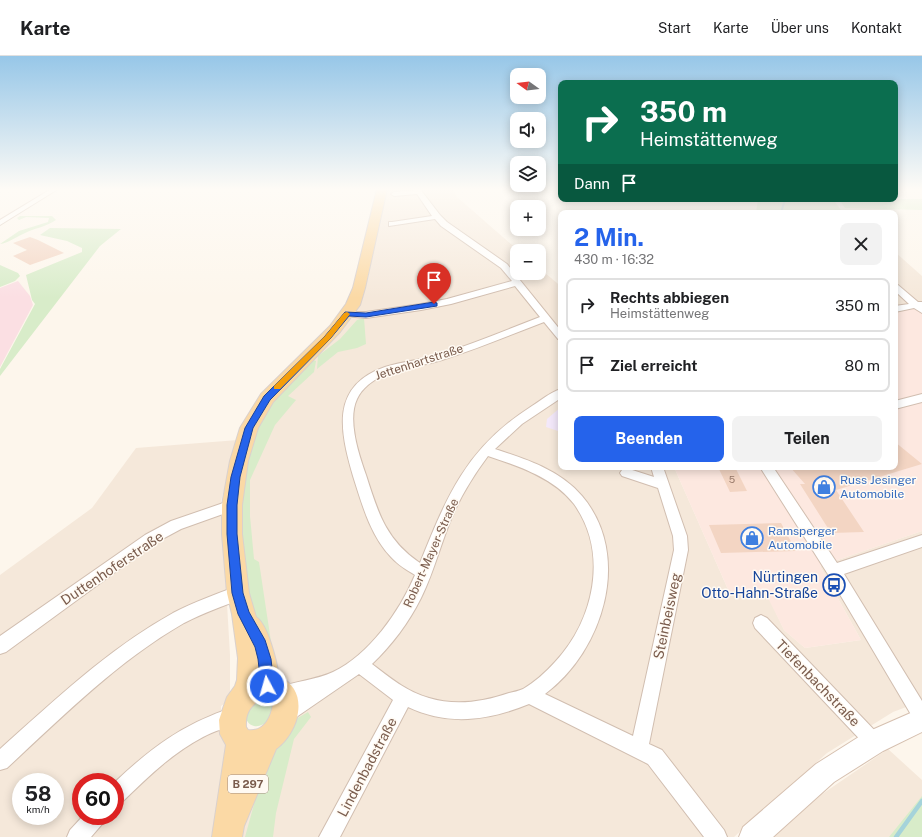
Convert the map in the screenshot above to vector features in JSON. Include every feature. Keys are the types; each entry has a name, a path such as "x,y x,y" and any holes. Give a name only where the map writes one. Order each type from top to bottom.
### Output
{"main road":[{"name":"B 297","path":"246,733 275,734 282,725 270,697 250,680 250,658 232,534 232,505 238,466 244,441 258,411 279,385 327,337 347,314 357,295 374,225"},
{"name":"B 297","path":"228,832 231,794 246,733 236,704 270,697"}],"street":[{"path":"449,225 504,266 516,283 558,333"},
{"path":"347,314 366,315 421,307 448,302 516,283"},
{"path":"898,289 920,306"},
{"path":"898,310 920,306"},
{"name":"Jettenhartstraße","path":"423,573 397,554 379,530 356,463 350,435 348,412 350,402 356,391 364,383 381,372 437,358 546,318"},
{"name":"Robert-Mayer-Straße","path":"270,697 335,680 360,664 380,645 400,619 415,594 449,508 472,468 486,450 518,421 558,395"},
{"path":"898,404 922,398"},
{"path":"360,664 385,686 404,697 429,707 456,711 475,711 496,708 529,695 547,682 566,663 580,642 596,606 603,571 601,550 596,530 590,515 566,488 550,477 530,466 486,450"},
{"name":"Steinbeisweg","path":"639,749 681,550 680,536 658,470"},
{"path":"768,470 834,571 922,717"},
{"path":"626,473 663,485"},
{"name":"Duttenhoferstraße","path":"0,646 150,539 176,525 232,505"},
{"path":"834,571 922,541"},
{"path":"0,762 84,686 135,646 179,618 241,603"},
{"name":"Tiefenbachstraße","path":"761,623 874,742"},
{"path":"529,695 655,757 717,837"},
{"name":"Lindenbadstraße","path":"330,837 404,697"},
{"path":"754,837 825,773 874,742 922,720"},
{"path":"124,787 156,757 185,736 218,721 246,733"},
{"path":"77,837 88,825"}],"shaded area":[{"path":"378,225 490,225 511,244 510,280 546,280 546,274 558,284 558,470 675,470 730,594 768,596 784,630 805,648 861,640 820,566 922,531 922,701 893,712 827,753 734,837 239,837 274,746 276,682 242,503 259,422 358,307 368,278"},
{"path":"898,255 922,276 922,304 898,309"},
{"path":"18,281 30,296 33,305 0,367 0,288"},
{"path":"922,304 922,531 820,566 861,640 805,648 784,630 767,596 730,594 675,470 898,470 898,309"},
{"path":"558,410 558,431 546,427 547,419"},
{"path":"238,440 221,501 230,655 230,694 228,701 221,706 221,733 226,748 211,837 0,837 0,575 92,508 136,448"},
{"path":"888,749 922,780 922,798 891,837 770,837 796,812"}],"green space":[{"path":"37,225 44,225 0,244 19,231"},
{"path":"50,228 121,229 100,246 0,376 0,369 35,304 32,300 26,275 82,252 82,248 67,241 40,235"},
{"path":"0,265 18,273 20,276 15,281 0,287"},
{"path":"364,318 366,344 357,348 338,352 317,369 318,356 340,339 357,320"},
{"path":"310,359 316,361 314,372 288,396 296,400 275,425 250,480 250,516 254,559 259,562 276,675 254,614 246,585 239,518 244,464 263,409"},
{"path":"262,698 269,701 272,705 272,715 265,724 260,726 251,725 246,718 247,709 250,705"},
{"path":"308,712 311,717 294,739 276,813 273,837 245,837 267,757 296,719"},
{"path":"922,796 922,837 889,837"}],"building":[{"path":"30,237 64,253 30,265 13,256 27,250 13,243"},
{"name":"Russ Jesinger Automobile","path":"898,444 922,464 836,490 864,532 831,533 800,484 805,484 793,470 898,470"},
{"path":"719,470 736,470 747,491 730,492"},
{"name":"Ramsperger Automobile","path":"781,523 796,551 721,553 709,525"}],"waterway":[{"path":"896,837 922,801"}],"slow traffic":[{"path":"277,387 335,329 347,314"}],"place":[{"name":"Russ Jesinger Automobile","path":"824,487"},
{"name":"Ramsperger Automobile","path":"752,538"},
{"name":"Nürtingen Otto-Hahn-Straße","path":"834,585"}],"route":[{"path":"267,686 265,659 260,645 244,614 238,593 232,534 232,505 236,477 244,441 249,428 267,398 335,329 347,314 366,315 434,304"}]}
